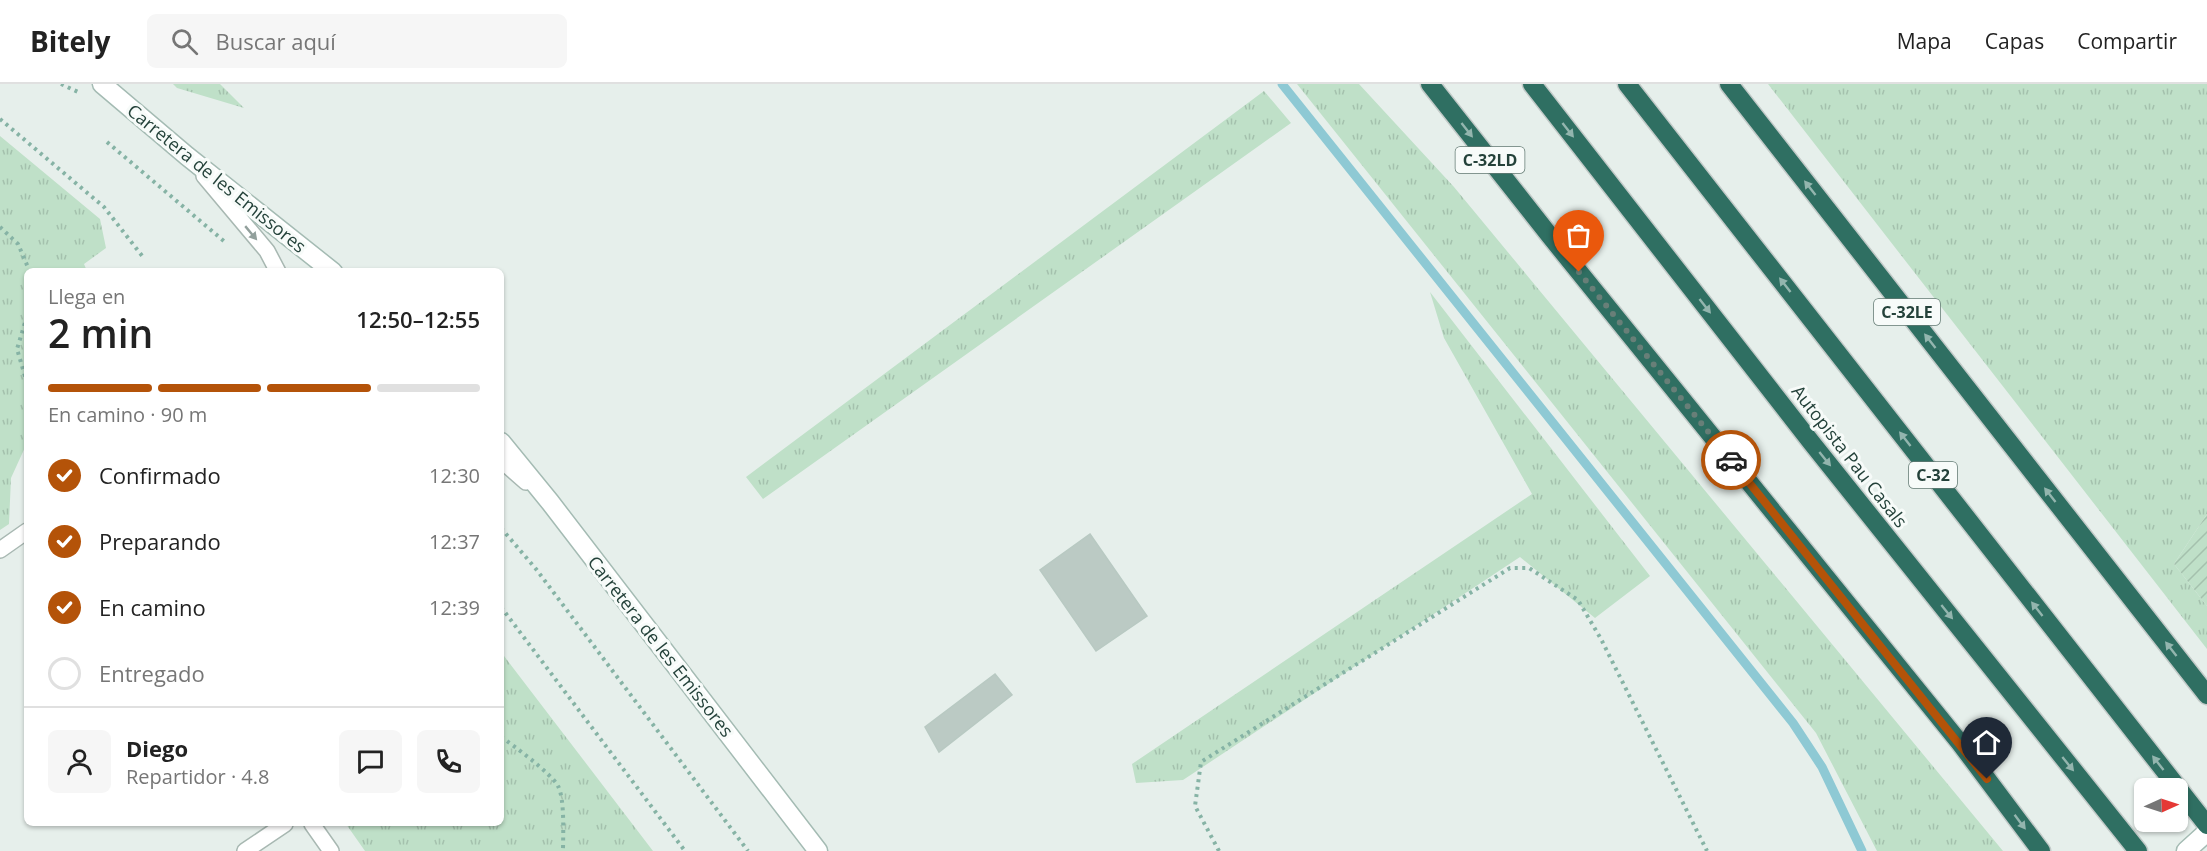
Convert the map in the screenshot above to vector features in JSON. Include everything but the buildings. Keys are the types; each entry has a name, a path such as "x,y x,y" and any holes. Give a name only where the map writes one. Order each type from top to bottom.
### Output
{"highway":[{"name":"Autopista Pau Casals","path":"1532,84 1811,442 2138,851"},
{"name":"C-32","path":"1627,84 2207,825"},
{"name":"C-32","path":"1641,84 1659,124"},
{"name":"C-32LE","path":"1729,84 2207,695"},
{"name":"C-32LD","path":"1436,91 1550,236 1953,734 2041,851"}],"street":[{"name":"Carretera de les Emissores","path":"102,84 186,156 328,268"},
{"name":"Carretera de les Emissores","path":"504,446 550,502 818,851"},
{"path":"2186,851 2207,832"}],"lane":[{"path":"1422,84 1436,91"},
{"path":"186,156 267,251 276,268"},
{"path":"504,463 550,502"},
{"path":"0,550 24,533"},
{"path":"245,851 282,826"},
{"path":"313,826 331,851"}],"path":[{"path":"0,119 104,207 143,257"},
{"path":"107,142 226,242"},
{"path":"0,227 18,244 28,268"},
{"path":"24,326 17,349 24,373"},
{"path":"504,532 536,569 748,851"},
{"path":"1219,851 1195,806 1201,762 1510,568 1529,568 1578,600 1601,639 1707,851"},
{"path":"504,611 685,851"},
{"path":"504,739 522,751 558,785 564,823 563,851"}],"green space":[{"path":"173,84 220,84 244,108 177,88"},
{"path":"1297,84 1359,84 1454,187 2003,851 1877,851 1816,733"},
{"path":"1768,84 2207,84 2207,514 2174,564 2207,606 2207,649"},
{"path":"1264,91 1291,123 763,499 746,477"},
{"path":"0,136 100,219 106,248 84,264 86,268 24,268 24,450 11,478 9,524 0,530"},
{"path":"1430,292 1650,576 1595,618 1520,557 1183,780 1136,783 1132,764 1532,494 1444,338"},
{"path":"2207,514 2207,606 2174,564"},
{"path":"504,656 653,851 365,851 347,826 504,826"}],"waterway":[{"path":"1282,84 1793,723 1822,767 1862,851"}],"way so far":[{"path":"1579,272 1731,460"}],"route":[{"path":"1731,460 1946,725 1987,779"}]}
